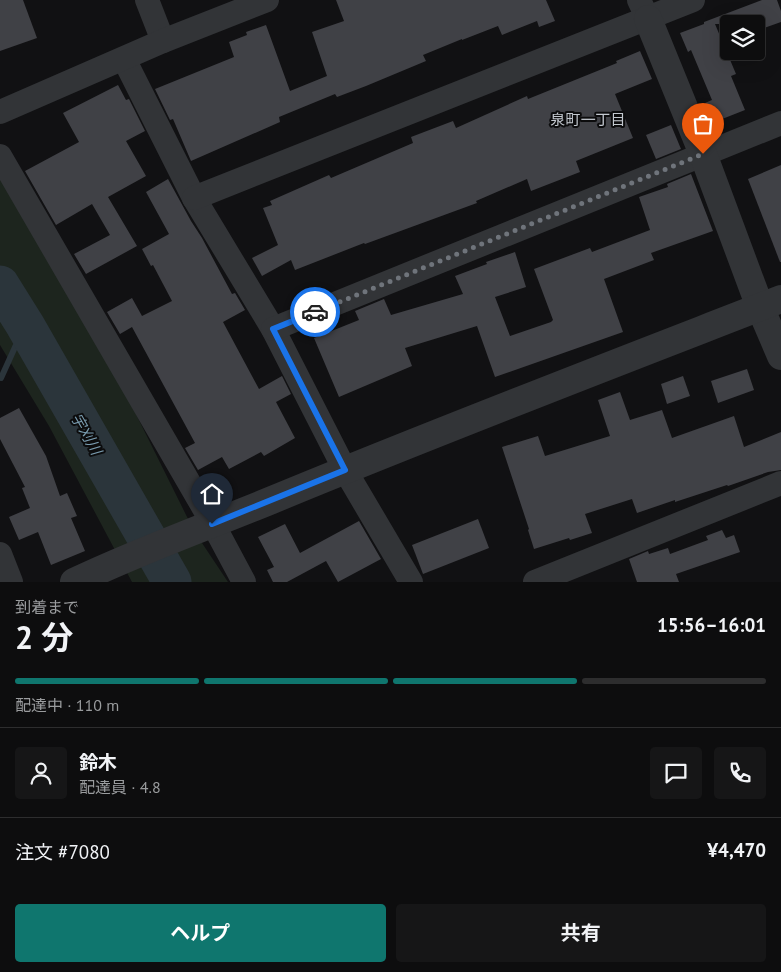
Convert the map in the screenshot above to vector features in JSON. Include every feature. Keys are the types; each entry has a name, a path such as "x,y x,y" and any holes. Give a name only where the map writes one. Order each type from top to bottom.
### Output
{"street":[{"path":"147,0 163,41"},
{"path":"0,112 163,41 267,0"},
{"path":"194,198 643,9 693,0"},
{"path":"643,9 703,154 770,303 781,356"},
{"path":"124,59 194,198 273,329 345,470 411,582"},
{"path":"273,329 781,124"},
{"path":"0,156 244,582"},
{"path":"74,582 123,559 345,470 770,303"},
{"path":"535,582 781,483"},
{"path":"0,554 11,582"}],"shaded area":[{"path":"0,150 54,249 194,531 228,582 132,582 49,426 0,345"}],"building":[{"path":"0,0 23,0 37,38 0,51"},
{"path":"336,0 546,0 555,21 539,27 537,21 502,35 498,26 462,39 423,55 426,61 366,86 337,97 335,94 279,117 280,122 191,161 173,119 170,120 155,89 234,57 229,42 247,35 246,32 266,25 290,91 327,76 312,32 344,21"},
{"path":"762,0 777,0 781,11 781,22 765,28 765,15 722,15"},
{"path":"720,16 720,24 715,24 720,36 720,60 730,60 736,74 731,76 745,110 712,123 705,103 712,100 691,50 688,52 680,33 704,24 704,22"},
{"path":"640,51 652,79 615,94 633,138 576,161 580,172 531,191 527,179 476,201 477,203 364,243 295,270 291,260 262,276 252,258 278,245 263,208 272,205 270,201 329,175 331,178 413,143 411,137 453,121 456,128 527,96 528,99 617,63 616,61"},
{"path":"118,85 126,100 129,99 145,131 126,141 146,176 108,197 137,246 86,274 74,254 110,235 92,204 56,225 25,171 79,142 63,113"},
{"path":"671,125 681,149 656,159 646,135"},
{"path":"781,165 781,262 780,262 748,179"},
{"path":"691,174 713,231 651,253 654,260 604,279 623,332 495,377 477,326 405,348 412,366 339,397 314,338 359,320 355,311 384,299 391,315 463,294 455,276 515,252 526,287 495,297 510,336 551,322 553,320 534,269 590,248 592,252 650,230 639,197 668,187 667,184"},
{"path":"168,179 232,294 235,293 245,310 223,322 259,389 282,376 291,394 276,402 295,438 264,456 261,452 229,469 222,457 198,470 185,448 195,443 132,327 120,334 107,312 132,298 142,316 172,301 153,265 151,266 142,249 169,234 146,192"},
{"path":"747,369 754,390 718,403 711,381"},
{"path":"683,376 690,396 667,404 661,384"},
{"path":"620,392 630,420 662,410 672,438 734,416 744,447 781,432 781,470 768,472 637,513 632,499 585,514 592,533 534,549 502,447 538,436 545,456 610,436 598,400"},
{"path":"19,408 46,456 60,496 67,493 77,516 71,518 85,551 51,565 38,532 19,540 9,517 30,508 22,488 25,487 0,439 0,418"},
{"path":"478,519 489,548 423,574 412,545"},
{"path":"359,521 381,559 338,582 326,561 287,582 273,582 267,570 274,567 258,537 285,524 300,553"},
{"path":"722,530 726,538 734,535 740,552 676,574 679,582 637,582 629,559 648,551 649,554 668,548 670,554 708,540 706,536"}],"waterway":[{"name":"宇刈川","path":"0,285 25,325 172,582"},
{"path":"1,378 25,325"}],"way so far":[{"path":"315,312 703,154"}],"district":[{"name":"泉町一丁目","path":"588,120"}],"route":[{"path":"212,524 345,470 273,329 315,312"}]}
